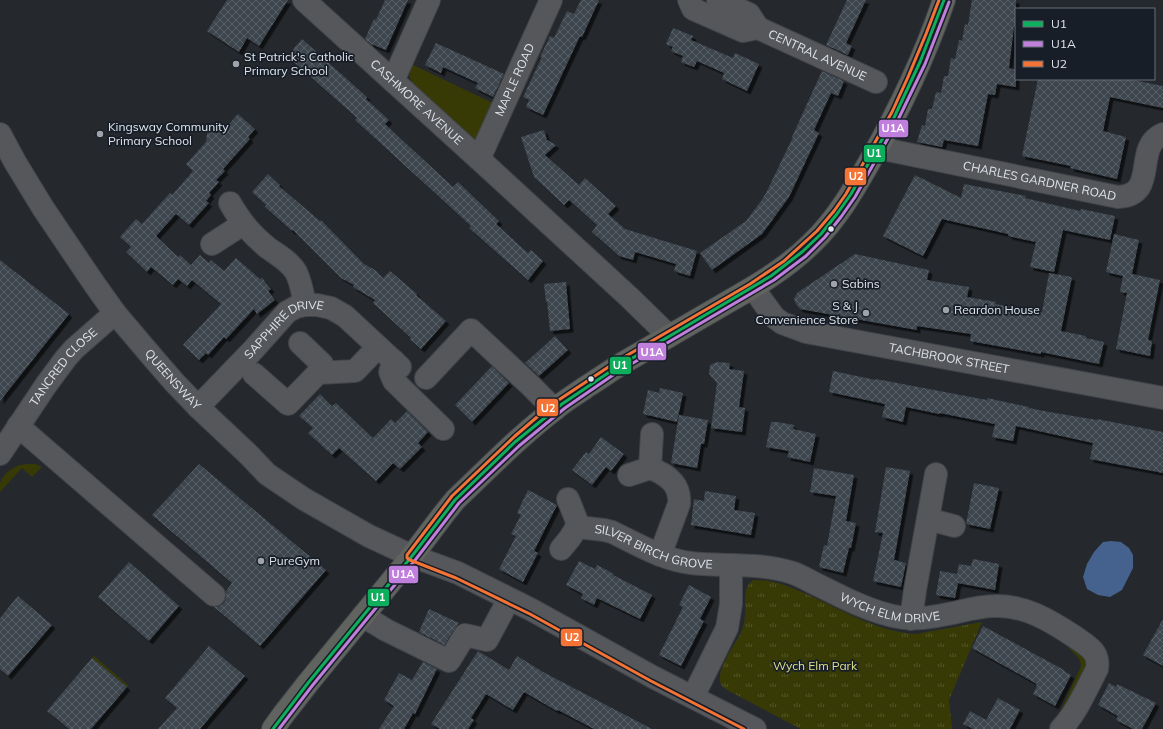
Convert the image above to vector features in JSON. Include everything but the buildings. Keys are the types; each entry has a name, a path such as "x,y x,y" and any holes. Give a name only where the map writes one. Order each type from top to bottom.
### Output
{"main road":[{"path":"273,729 308,682 412,556 442,514 518,440 554,409 621,364 753,288 787,265 821,234 850,197 878,148 913,79 944,0"}],"street":[{"name":"CASHMORE AVENUE","path":"304,0 479,159 670,336"},
{"path":"393,81 430,0"},
{"name":"MAPLE ROAD","path":"479,159 551,0"},
{"name":"CENTRAL AVENUE","path":"689,0 693,9 743,31 758,28"},
{"name":"CENTRAL AVENUE","path":"718,0 749,14 758,28 876,82"},
{"name":"QUEENSWAY","path":"0,134 43,208 115,313 160,366 198,407 250,455 267,474 356,530 412,556 458,573 532,610 654,677 755,729"},
{"name":"CHARLES GARDNER ROAD","path":"878,148 1124,197 1135,192 1140,186 1143,179 1148,149 1158,136 1163,134"},
{"path":"230,204 243,224 288,263 295,272 300,281 305,305"},
{"path":"212,244 243,224"},
{"name":"TACHBROOK STREET","path":"753,288 774,317 782,323 806,332 1163,398"},
{"name":"SAPPHIRE DRIVE","path":"198,407 254,349 287,312 296,307 317,305 331,308 344,316 391,358"},
{"name":"TANCRED CLOSE","path":"0,454 46,385 74,349 115,313"},
{"path":"426,378 471,330 554,409"},
{"path":"254,374 288,404 318,373 322,364 300,343"},
{"path":"318,373 355,372 391,358 390,372 394,381 443,429"},
{"path":"18,426 214,595"},
{"path":"650,468 652,434"},
{"path":"629,475 650,468 661,472 671,480 678,489 680,498 677,511 660,555"},
{"path":"911,619 936,474"},
{"name":"SILVER BIRCH GROVE","path":"561,549 577,527 576,519 568,499"},
{"path":"928,519 954,526"},
{"name":"SILVER BIRCH GROVE","path":"577,527 612,532 660,555 681,562 731,566"},
{"path":"693,697 727,628 731,604 731,566"},
{"name":"WYCH ELM DRIVE","path":"731,566 774,568 794,573 868,608 893,616 911,619 936,617 994,606 1031,612 1043,617 1059,626 1090,648 1097,659 1098,664 1097,670 1079,703 1069,720 1061,729"},
{"path":"363,616 386,630 449,661 465,635 487,640 509,599"}],"green space":[{"path":"411,64 497,105 477,141 414,86 409,76"},
{"path":"35,464 42,467 32,477 22,468 0,492 0,483 7,472 18,466"},
{"name":"Wych Elm Park","path":"753,580 770,581 785,585 864,621 890,630 916,634 982,622 949,700 952,729 801,729 727,690 722,686 720,674 726,659 741,633 745,620 746,591 747,587"},
{"path":"1073,644 1084,654 1089,667 1053,727 1051,725 1060,712 1081,666 1079,658 1069,649"},
{"path":"94,656 129,686 127,687 92,658"}],"water":[{"path":"1103,542 1121,542 1129,548 1133,555 1133,568 1122,590 1110,597 1098,595 1087,589 1083,577 1087,564 1094,552"}],"transit line":[{"name":"U2","path":"744,729 651,681 530,614 456,578 410,560 407,558 407,555 452,496 515,436 551,405 619,360 750,284 784,261 817,231 846,194 892,112 908,77 939,0"},
{"name":"U1","path":"273,729 308,683 412,556 455,500 515,442 562,404 614,369 771,276 802,252 821,234 851,194 892,122 920,62 944,0"},
{"name":"U1A","path":"279,729 312,686 416,559 459,503 519,446 565,408 616,373 774,280 806,256 825,237 855,197 896,124 925,64 949,2"}],"place":[{"name":"St Patrick's Catholic Primary School","path":"236,64"},
{"name":"Kingsway Community Primary School","path":"100,134"},
{"name":"Sabins","path":"834,284"},
{"name":"Reardon House","path":"946,310"},
{"name":"S & J Convenience Store","path":"866,313"},
{"name":"PureGym","path":"261,561"}]}
